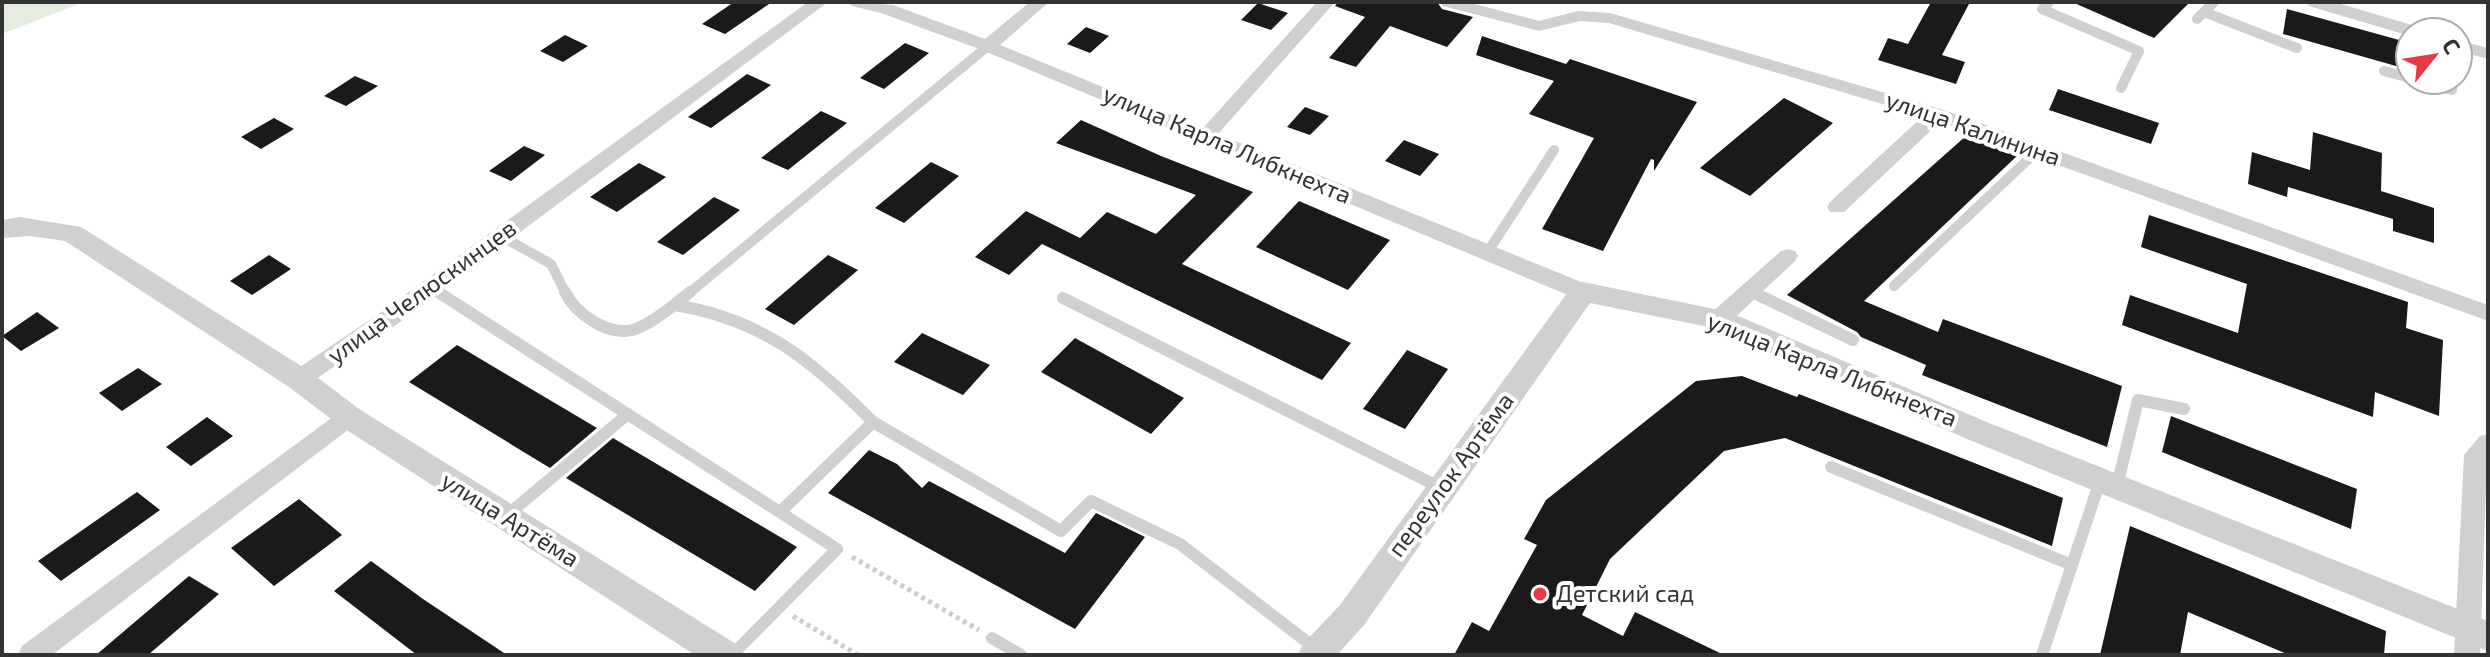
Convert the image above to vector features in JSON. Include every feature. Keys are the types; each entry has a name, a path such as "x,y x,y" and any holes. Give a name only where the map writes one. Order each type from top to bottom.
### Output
{"street":[{"name":"улица Челюскинцев","path":"299,379 431,287 819,2"},
{"name":"улица Карла Либкнехта","path":"858,2 887,9 988,46 1583,292 1719,319 2475,640"},
{"path":"988,46 1040,2"},
{"path":"1206,136 1326,2"},
{"name":"улица Калинина","path":"1449,2 1522,24 1559,23 1578,9 1937,114 2488,313"},
{"path":"2315,2 2394,25"},
{"path":"1837,207 1937,114"},
{"path":"2,229 42,227 72,233 299,379"},
{"path":"1719,319 1788,256"},
{"name":"переулок Артёма","path":"1319,654 1352,615 1583,292"},
{"name":"улица Артёма","path":"299,379 349,417 724,655"},
{"path":"31,655 349,417"},
{"path":"2475,640 2476,455 2488,443"}],"lane":[{"path":"2049,2 2042,9 2139,51 2121,88"},
{"path":"2214,2 2200,16 2297,48"},
{"path":"501,236 551,264 570,302 585,316 611,329 632,330 674,305 988,46"},
{"path":"2384,71 2394,74"},
{"path":"1487,253 1554,150"},
{"path":"1894,286 2038,150"},
{"path":"431,287 837,549 732,655"},
{"path":"1750,291 1853,340"},
{"path":"1063,298 1441,488"},
{"path":"674,305 710,309 741,319 788,346 834,382 873,422 1061,531 1091,501 1180,544 1319,654"},
{"path":"2042,655 2072,565 2108,484 2138,400 2184,409"},
{"path":"505,517 628,414"},
{"path":"780,512 873,422"},
{"path":"1831,467 2072,565"},
{"path":"992,638 1021,655"}],"path":[{"path":"837,549 992,638"},
{"path":"779,607 858,655"}],"shaded area":[{"path":"2,2 84,2 2,34"}],"building":[{"path":"734,2 772,2 725,34 702,24"},
{"path":"1338,2 1437,2 1442,9 1473,17 1447,47 1390,26 1356,67 1329,58 1365,17 1335,6"},
{"path":"1931,2 1970,2 1942,55 1965,62 1956,84 1878,60 1888,38 1908,44"},
{"path":"2072,2 2190,2 2154,38"},
{"path":"1258,3 1288,13 1271,30 1241,20"},
{"path":"2287,9 2394,39 2394,65 2283,34"},
{"path":"1086,27 1109,36 1090,53 1067,44"},
{"path":"565,35 588,46 563,62 540,51"},
{"path":"1482,36 1566,64 1570,59 1697,102 1654,171 1654,160 1651,159 1603,251 1542,229 1594,138 1529,114 1554,81 1476,55"},
{"path":"905,43 929,53 884,89 860,78"},
{"path":"747,74 771,85 711,128 688,117"},
{"path":"355,76 378,86 346,106 324,96"},
{"path":"2058,89 2159,123 2151,144 2049,110"},
{"path":"1784,98 1833,123 1750,196 1700,168"},
{"path":"1305,107 1329,116 1310,135 1287,127"},
{"path":"821,111 847,123 788,170 761,158"},
{"path":"274,118 294,129 261,149 241,137"},
{"path":"1081,120 1253,192 1182,264 1351,343 1322,380 1042,244 1009,275 975,257 1026,211 1080,238 1107,212 1156,234 1196,195 1056,143"},
{"path":"2313,132 2382,153 2381,191 2434,208 2434,243 2393,231 2393,219 2288,187 2287,197 2248,184 2252,152 2310,170"},
{"path":"1967,135 2018,155 1864,301 1938,332 1943,319 2122,386 2107,447 1922,375 1926,365 1861,337 1787,295"},
{"path":"1404,140 1439,154 1420,176 1385,161"},
{"path":"524,146 545,155 511,181 489,171"},
{"path":"931,162 959,176 904,223 875,208"},
{"path":"639,163 666,177 617,212 590,197"},
{"path":"714,197 740,210 683,255 657,242"},
{"path":"1299,201 1390,240 1348,290 1256,247"},
{"path":"2149,215 2408,302 2406,328 2443,340 2439,416 2375,392 2373,417 2122,325 2130,295 2238,333 2247,284 2141,247"},
{"path":"269,255 291,269 252,295 230,281"},
{"path":"828,255 858,270 794,325 765,309"},
{"path":"37,312 59,328 21,351 2,336"},
{"path":"922,333 990,365 963,395 894,362"},
{"path":"1075,338 1184,398 1151,434 1041,372"},
{"path":"457,345 597,428 550,468 409,382"},
{"path":"1407,350 1448,369 1405,429 1363,409"},
{"path":"138,368 162,384 122,411 99,393"},
{"path":"1742,376 1797,397 1799,394 2063,498 2052,546 1785,438 1724,451 1610,559 1582,615 1623,636 1635,612 1724,655 1454,655 1472,622 1489,631 1537,545 1524,539 1546,500 1696,381"},
{"path":"2171,416 2357,489 2351,529 2162,452"},
{"path":"207,417 233,436 191,466 166,447"},
{"path":"613,438 797,547 755,591 566,478"},
{"path":"869,450 897,464 922,488 929,481 1065,553 1096,513 1145,537 1075,629 828,493"},
{"path":"137,492 160,510 61,581 38,561"},
{"path":"299,499 342,535 274,586 231,548"},
{"path":"2130,526 2386,631 2384,655 2289,655 2188,612 2180,655 2100,655"},
{"path":"371,561 507,655 417,655 334,591"},
{"path":"189,576 219,594 148,655 96,655"}],"place":[{"name":"Детский сад","path":"1540,594"}]}
